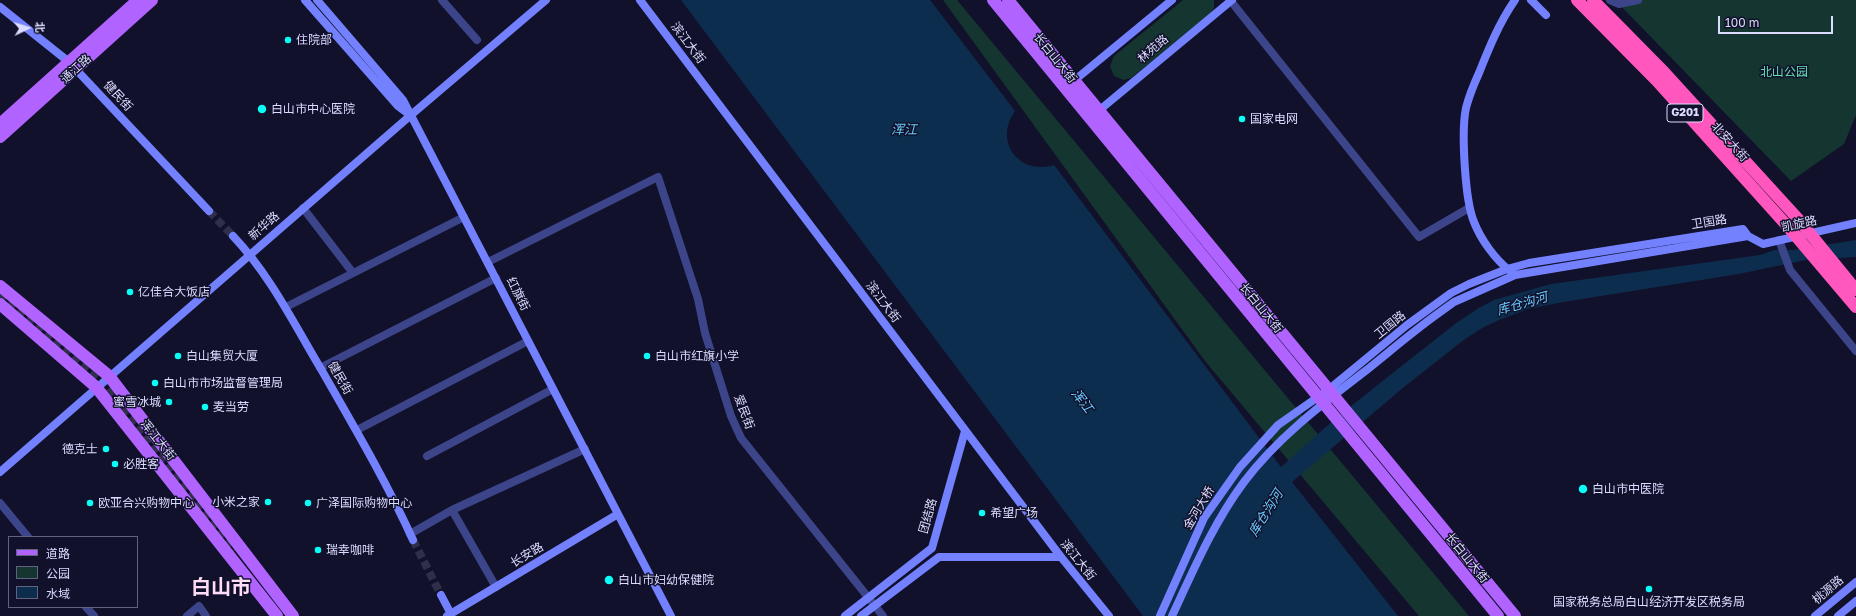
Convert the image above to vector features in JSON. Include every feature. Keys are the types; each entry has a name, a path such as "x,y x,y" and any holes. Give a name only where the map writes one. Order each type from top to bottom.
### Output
{"highway":[{"name":"北安大街","path":"1577,0 1657,82 1790,230 1856,307"},
{"name":"北安大街","path":"1593,0 1664,72 1799,220 1856,290"}],"main road":[{"name":"通江路","path":"0,137 138,0"},
{"name":"通江路","path":"0,124 152,0"},
{"name":"长白山大街","path":"993,0 1070,84"},
{"name":"长白山大街","path":"1008,0 1070,84 1354,430 1498,616"},
{"name":"浑江大街","path":"0,286 109,376 293,616"},
{"name":"浑江大街","path":"0,304 96,387 277,616"},
{"name":"长白山大街","path":"1354,430 1515,616"}],"street":[{"path":"305,0 398,106 410,115"},
{"name":"红旗街","path":"317,0 403,100 671,616"},
{"path":"442,0 477,40"},
{"name":"新华路","path":"0,472 410,115 546,0"},
{"name":"滨江大街","path":"640,0 1060,557 1108,616"},
{"path":"1070,84 1172,0"},
{"path":"1231,0 1419,237 1469,208"},
{"name":"林苑路","path":"1094,114 1231,0"},
{"path":"1515,0 1502,19 1488,50 1466,108 1464,139 1469,208 1474,222 1483,241 1515,275"},
{"path":"1531,0 1546,15"},
{"path":"1610,0 1619,4 1638,0"},
{"name":"健民街","path":"0,7 72,65 209,211"},
{"name":"爱民街","path":"488,262 658,177 698,299 705,333 729,408 741,438 883,616"},
{"path":"303,208 353,273"},
{"path":"286,307 464,217"},
{"name":"凯旋路","path":"1748,236 1763,244 1781,244 1856,223"},
{"name":"卫国路","path":"1278,425 1326,396 1454,302 1515,275 1748,236 1743,229 1529,263 1507,268 1469,284 1451,294 1407,326 1326,396 1286,435"},
{"name":"健民街","path":"233,236 250,254 286,307 357,430 412,537 452,510"},
{"path":"1781,244 1787,266 1856,351"},
{"path":"320,368 496,278"},
{"path":"357,430 528,341"},
{"path":"427,456 553,389"},
{"name":"金河大桥","path":"1160,616 1204,518 1240,467 1278,425"},
{"name":"团结路","path":"845,616 932,548 965,430"},
{"name":"金河大桥","path":"1172,616 1222,514 1244,482 1286,435"},
{"path":"496,587 452,510 585,449"},
{"path":"0,503 27,536"},
{"name":"长安路","path":"449,615 618,514"},
{"path":"932,548 939,557"},
{"path":"861,616 939,557 1060,557"},
{"name":"桃源路","path":"1815,616 1856,582"},
{"path":"442,595 449,615"},
{"path":"1838,616 1856,601"},
{"path":"187,616 199,606 206,616"},
{"path":"87,608 94,616"}],"green space":[{"path":"943,0 957,0 1469,616 1419,616 1205,361"},
{"path":"1183,0 1214,0 1214,8 1211,13 1131,78 1123,80 1114,76 1110,66 1114,56"},
{"name":"北山公园","path":"1615,0 1856,0 1856,115 1844,144 1791,181"}],"water":[{"name":"浑江","path":"681,0 930,0 1015,111 1009,122 1007,134 1008,144 1013,153 1020,161 1030,165 1041,167 1054,165 1281,467 1336,418 1455,324 1477,309 1494,300 1551,284 1760,255 1775,250 1793,250 1856,240 1856,257 1805,260 1739,274 1528,309 1482,328 1465,339 1404,387 1292,482 1398,616 1143,616"}],"tunnel":[{"path":"209,211 233,236"},
{"path":"0,294 104,383 235,550"},
{"path":"413,540 441,595"}],"place":[{"name":"住院部","path":"288,40"},
{"name":"白山市中心医院","path":"262,109"},
{"name":"国家电网","path":"1242,119"},
{"name":"亿佳合大饭店","path":"130,292"},
{"name":"白山集贸大厦","path":"178,356"},
{"name":"白山市红旗小学","path":"647,356"},
{"name":"白山市市场监督管理局","path":"155,383"},
{"name":"蜜雪冰城","path":"169,402"},
{"name":"麦当劳","path":"205,407"},
{"name":"德克士","path":"106,449"},
{"name":"必胜客","path":"115,464"},
{"name":"白山市中医院","path":"1583,489"},
{"name":"小米之家","path":"268,502"},
{"name":"欧亚合兴购物中心","path":"90,503"},
{"name":"广泽国际购物中心","path":"308,503"},
{"name":"希望广场","path":"982,513"},
{"name":"瑞幸咖啡","path":"318,550"},
{"name":"白山市妇幼保健院","path":"609,580"},
{"name":"国家税务总局白山经济开发区税务局","path":"1649,589"}],"district":[{"name":"白山市","path":"221,588"}],"water label":[{"name":"库仓沟河","path":"1522,304"},
{"name":"库仓沟河","path":"1266,513"}]}
